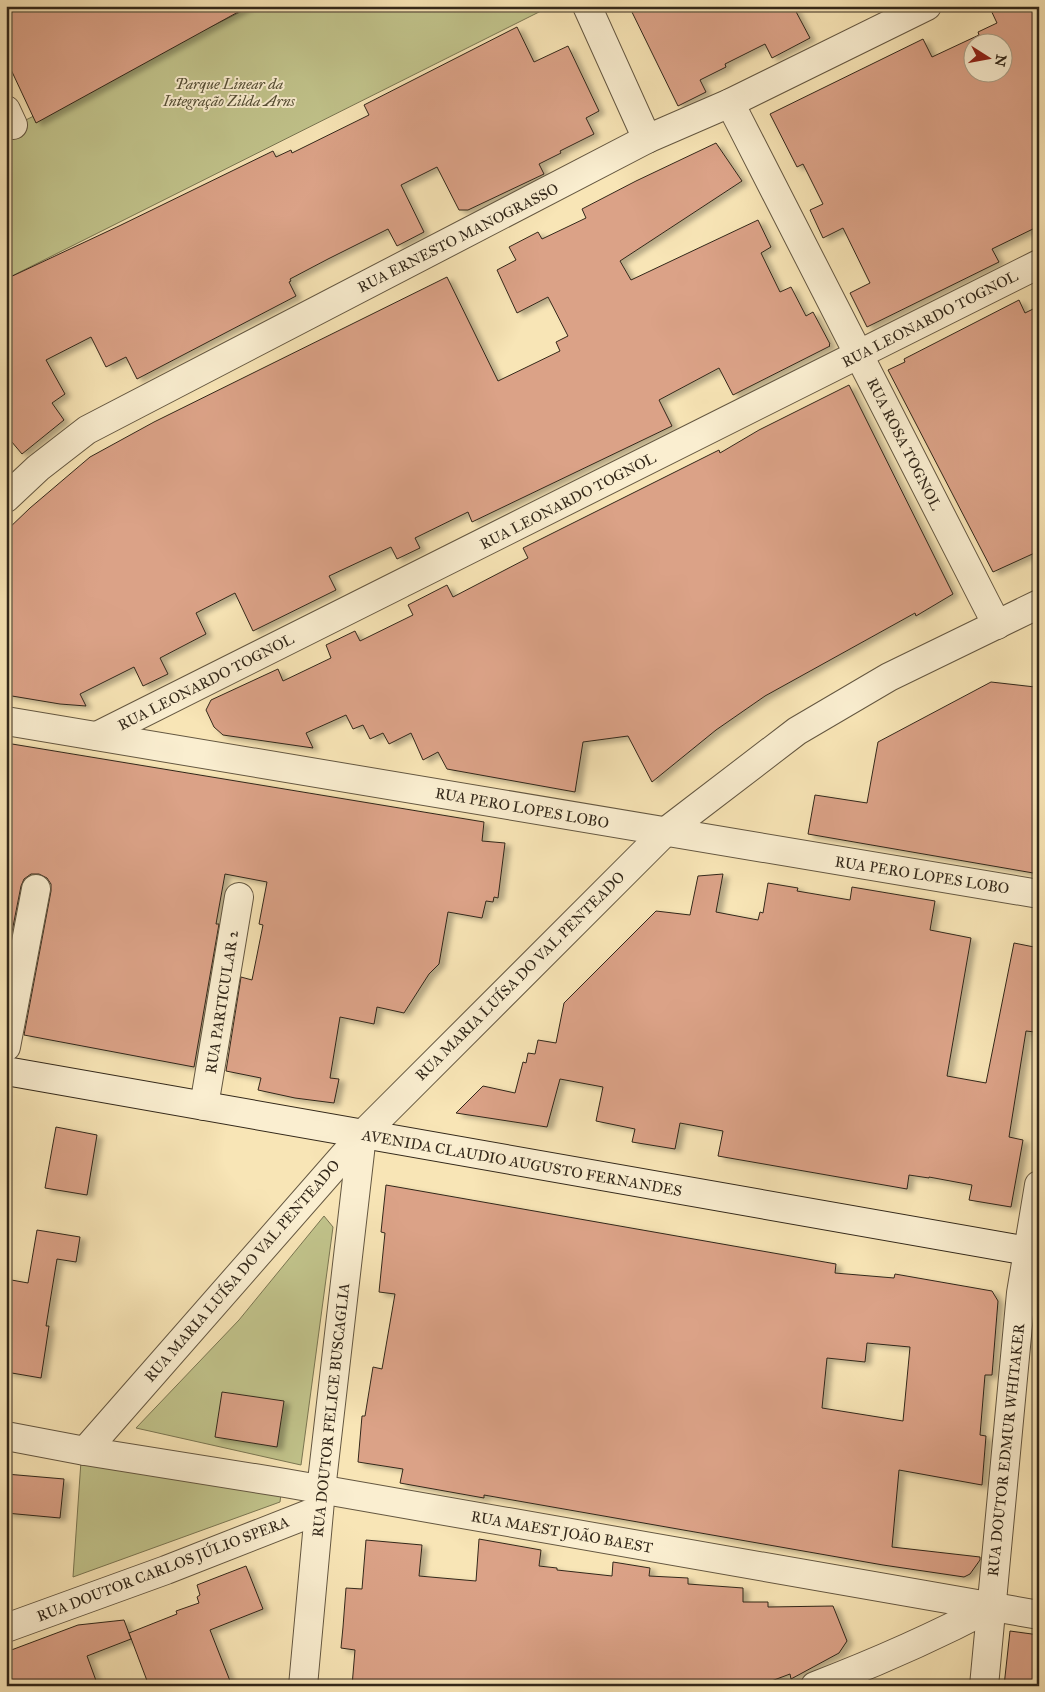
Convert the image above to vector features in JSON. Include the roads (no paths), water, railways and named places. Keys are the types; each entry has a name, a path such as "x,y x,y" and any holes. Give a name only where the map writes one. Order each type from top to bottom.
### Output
{"street":[{"path":"587,6 647,139"},
{"name":"RUA ERNESTO MANOGRASSO","path":"6,498 38,468 87,430 647,139 730,103 927,6"},
{"name":"RUA ROSA TOGNOL","path":"730,103 997,625"},
{"name":"RUA LEONARDO TOGNOL","path":"97,736 859,356 1039,264"},
{"name":"RUA MARIA LUÍSA DO VAL PENTEADO","path":"85,1451 362,1134 665,832 797,731 888,677 1039,604"},
{"name":"RUA PERO LOPES LOBO","path":"6,721 1039,894"},
{"path":"6,1047 36,888"},
{"name":"RUA PARTICULAR 2","path":"204,1106 239,897"},
{"name":"AVENIDA CLAUDIO AUGUSTO FERNANDES","path":"6,1071 1033,1252"},
{"name":"RUA DOUTOR FELICE BUSCAGLIA","path":"304,1686 320,1500 362,1134"},
{"name":"RUA DOUTOR EDMUR WHITAKER","path":"984,1686 1021,1293 1033,1252 1039,1185"},
{"name":"RUA MAEST JOÃO BAEST","path":"6,1436 320,1500 1039,1615"},
{"name":"RUA DOUTOR CARLOS JÚLIO SPERA","path":"6,1628 166,1570 320,1500"},
{"path":"815,1686 850,1673 940,1633 991,1607"}],"park label":[{"name":"Parque Linear da Integração Zilda Arns","path":"229,92"}]}
